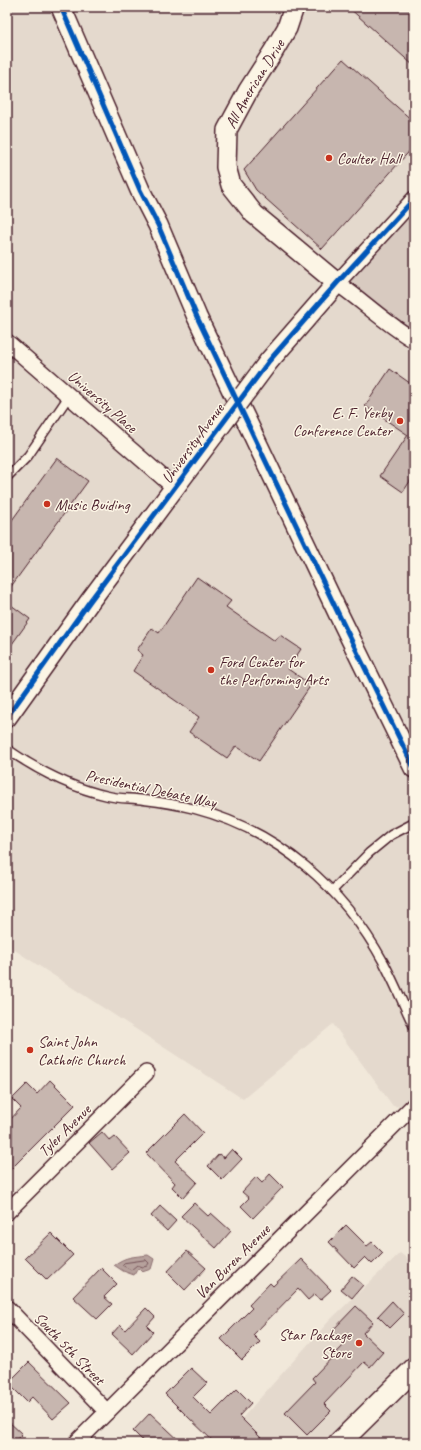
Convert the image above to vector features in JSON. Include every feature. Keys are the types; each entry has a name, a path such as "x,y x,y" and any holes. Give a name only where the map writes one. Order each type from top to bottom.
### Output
{"main road":[{"path":"339,1443 413,1368"}],"street":[{"path":"61,7 131,169 158,225 197,317 414,768"},
{"name":"All American Drive","path":"294,7 287,28 248,91 227,130 226,167 231,185 254,214 337,283"},
{"name":"University Avenue","path":"7,717 90,601 270,361 337,283 414,199"},
{"path":"337,283 386,322 414,340"},
{"name":"University Place","path":"7,342 175,488"},
{"name":"Tyler Avenue","path":"7,1212 146,1073"},
{"name":"Van Buren Avenue","path":"76,1443 414,1105"},
{"name":"South 5th Street","path":"7,1308 107,1412"}],"lane":[{"path":"7,477 28,456 69,396"},
{"name":"Presidential Debate Way","path":"7,749 21,759 77,787 109,796 144,800 195,809 233,822 267,838 296,858 323,881 361,928 384,963 414,1026"},
{"path":"332,891 369,853 391,835 414,823"}],"shaded area":[{"path":"7,7 414,7 414,1108 393,1106 333,1024 243,1099 7,945"},
{"path":"414,199 414,340 337,283"},
{"path":"400,1253 414,1264 414,1443 220,1443 330,1320"}],"water":[{"path":"148,1255 154,1259 151,1269 142,1272 138,1268 134,1275 123,1271 114,1265 126,1258"}],"building":[{"path":"348,7 414,7 414,66"},
{"name":"Coulter Hall","path":"343,59 414,122 414,146 322,249 256,190 244,170"},
{"name":"E. F. Yerby Conference Center","path":"390,369 414,386 414,475 403,492 380,476 408,435 365,406"},
{"name":"Music Buiding","path":"57,458 88,481 7,592 7,527"},
{"name":"Ford Center for the Performing Arts","path":"197,577 231,601 226,607 275,641 280,635 301,649 288,669 311,685 259,761 236,746 227,758 189,732 199,717 133,671 143,655 137,650 152,628 159,633"},
{"path":"7,602 30,619 7,651"},
{"path":"50,1080 75,1105 7,1173 7,1123 21,1108 12,1099 27,1084 37,1094"},
{"path":"185,1114 203,1133 175,1161 197,1182 183,1198 172,1187 175,1183 146,1153"},
{"path":"102,1132 110,1141 115,1137 130,1153 112,1169 89,1143"},
{"path":"232,1149 242,1159 222,1180 208,1166 219,1154 224,1158"},
{"path":"270,1174 283,1187 253,1218 241,1206 249,1198 242,1192 256,1177 262,1183"},
{"path":"194,1203 208,1216 211,1213 231,1231 216,1248 181,1216"},
{"path":"160,1206 176,1221 167,1231 151,1216"},
{"path":"346,1225 367,1246 372,1242 383,1253 372,1264 365,1257 354,1268 329,1242"},
{"path":"51,1233 73,1255 47,1280 25,1258"},
{"path":"187,1251 206,1268 185,1290 167,1272"},
{"path":"301,1259 331,1290 320,1300 315,1294 308,1300 298,1289 253,1335 260,1342 242,1360 221,1339 252,1308 249,1305 270,1283 273,1286"},
{"path":"101,1268 117,1284 104,1297 112,1304 97,1319 73,1297"},
{"path":"352,1276 363,1285 352,1298 341,1289"},
{"path":"392,1301 404,1314 390,1328 378,1316"},
{"path":"356,1306 373,1322 363,1333 383,1352 370,1367 364,1362 324,1404 331,1411 307,1435 285,1413 315,1382 312,1378 345,1344 332,1331"},
{"path":"146,1308 155,1317 147,1326 153,1332 133,1354 112,1334 120,1325 125,1330"},
{"path":"29,1362 71,1403 53,1419 32,1397 27,1402 8,1383"},
{"path":"191,1368 207,1383 193,1397 211,1415 237,1389 251,1403 239,1416 266,1443 215,1443 187,1416 165,1394"},
{"path":"150,1413 182,1443 165,1443 159,1438 154,1443 145,1443 133,1431"},
{"path":"7,1420 22,1434 13,1443 7,1443"}],"cycle path":[{"path":"61,7 140,190 158,225 197,317 339,615 414,768"},
{"path":"7,717 90,601 269,361 337,283 414,199"}],"place":[{"name":"Coulter Hall","path":"329,158"},
{"name":"E. F. Yerby Conference Center","path":"400,421"},
{"name":"Music Buiding","path":"47,504"},
{"name":"Ford Center for the Performing Arts","path":"211,670"},
{"name":"Saint John Catholic Church","path":"30,1050"},
{"name":"Star Package Store","path":"359,1343"}]}
